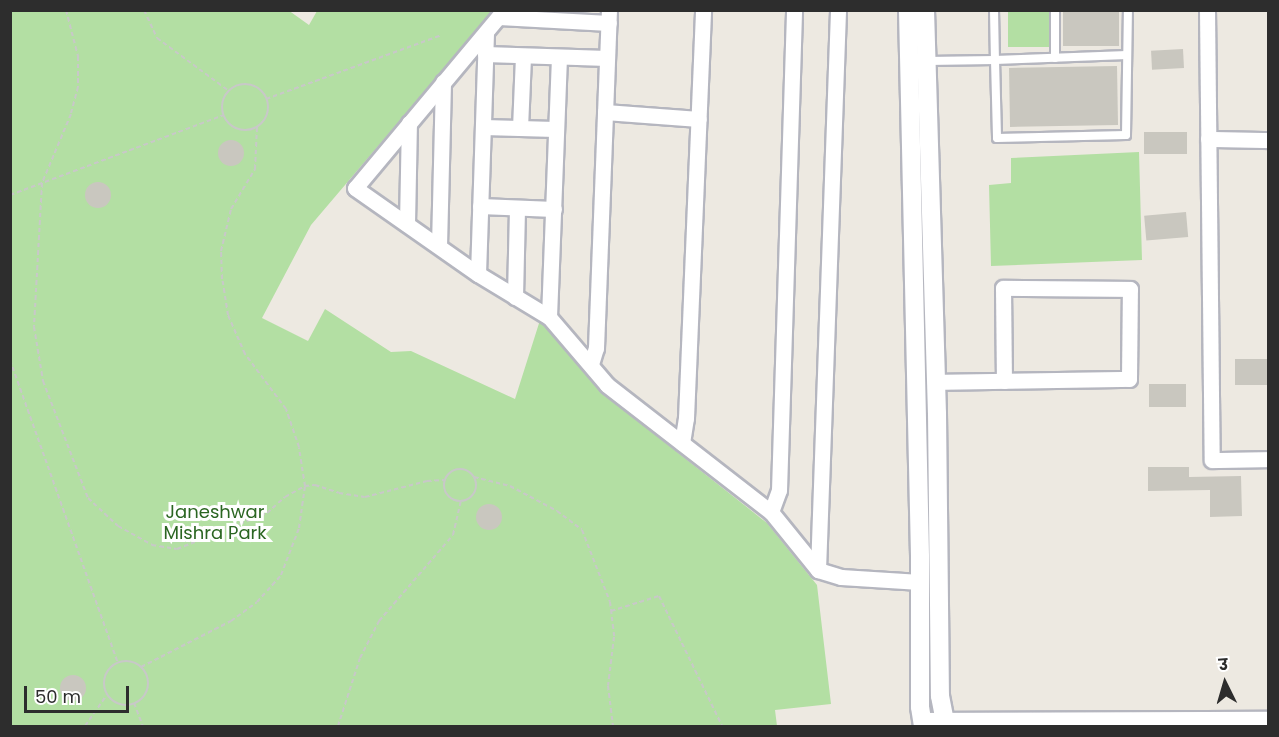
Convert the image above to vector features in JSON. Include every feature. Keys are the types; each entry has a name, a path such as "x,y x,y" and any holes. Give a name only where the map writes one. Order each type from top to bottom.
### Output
{"street":[{"path":"682,443 686,418 703,10"},
{"path":"771,512 779,490 794,10"},
{"path":"818,570 838,10"},
{"path":"908,10 923,723 1269,719"},
{"path":"925,10 936,382 940,696 945,723"},
{"path":"1207,10 1212,460 1269,459"},
{"path":"591,364 596,348 609,17 501,14 355,188 478,274 549,317 607,385 771,512 818,570 842,577 920,582"},
{"path":"478,274 486,32"},
{"path":"485,54 607,58"},
{"path":"520,128 523,56"},
{"path":"549,317 559,57"},
{"path":"440,246 443,82"},
{"path":"605,112 699,119"},
{"path":"406,224 409,123"},
{"path":"483,127 555,129"},
{"path":"1208,139 1269,140"},
{"path":"480,206 554,210"},
{"path":"515,297 517,208"},
{"path":"936,382 1004,381 1129,379 1130,289 1003,288 1004,381"}],"lane":[{"path":"994,10 997,138 1126,135 1128,10"},
{"path":"1054,10 1055,58"},
{"path":"927,61 1127,55"}],"path":[{"path":"66,10 78,57 78,87 71,114 42,183 34,327 43,381 88,498 118,526 152,545 177,549 267,513 285,497 305,486 315,485 339,493 365,497 427,481 444,480"},
{"path":"144,10 157,38 229,91"},
{"path":"266,99 442,35"},
{"path":"141,667 231,621 257,602 281,575 299,528 305,486 298,447 286,409 245,354 228,315 222,279 221,251 231,208 255,169 258,126 267,111 266,99 258,88 249,84 240,84 229,91 222,102 224,115 232,126 240,129 258,126"},
{"path":"10,195 224,115"},
{"path":"10,360 118,663"},
{"path":"474,477 475,489 467,499 461,501 449,497 445,492 444,480 447,474 458,468 464,469 474,477 510,486 557,512 582,530 599,569 611,611 614,637 608,686 613,726"},
{"path":"338,726 360,658 379,621 453,535 461,501"},
{"path":"611,611 659,596 722,726"},
{"path":"126,661 141,667 146,674 146,691 134,703 118,703 108,694 104,683 106,675 118,663 126,661"},
{"path":"85,726 108,694"},
{"path":"134,703 142,726"}],"green space":[{"name":"Janeshwar Mishra Park","path":"288,10 309,25 317,11 493,11 311,225 262,318 308,341 325,309 391,352 411,351 515,399 541,317 606,396 767,523 817,585 831,704 775,710 777,726 11,726 10,11"},
{"path":"1008,11 1051,11 1051,47 1008,47"},
{"path":"1139,152 1142,260 991,266 989,185 1011,183 1011,158"}],"building":[{"path":"1063,10 1119,10 1119,46 1063,46"},
{"path":"1183,49 1184,68 1152,70 1151,51"},
{"path":"1117,66 1118,125 1010,127 1009,68"},
{"path":"1144,132 1187,132 1187,154 1144,154"},
{"path":"231,140 240,144 244,153 240,162 231,166 222,162 218,153 222,144"},
{"path":"98,182 107,186 111,195 107,204 98,208 89,204 85,195 89,186"},
{"path":"1186,212 1188,237 1146,241 1144,216"},
{"path":"1235,359 1268,359 1268,385 1235,385"},
{"path":"1149,384 1186,384 1186,407 1149,407"},
{"path":"1148,467 1189,467 1189,477 1241,476 1242,516 1210,517 1210,490 1148,491"},
{"path":"489,504 498,508 502,517 498,526 489,530 480,526 476,517 480,508"},
{"path":"73,675 82,679 86,688 82,697 73,701 64,697 60,688 64,679"}]}
